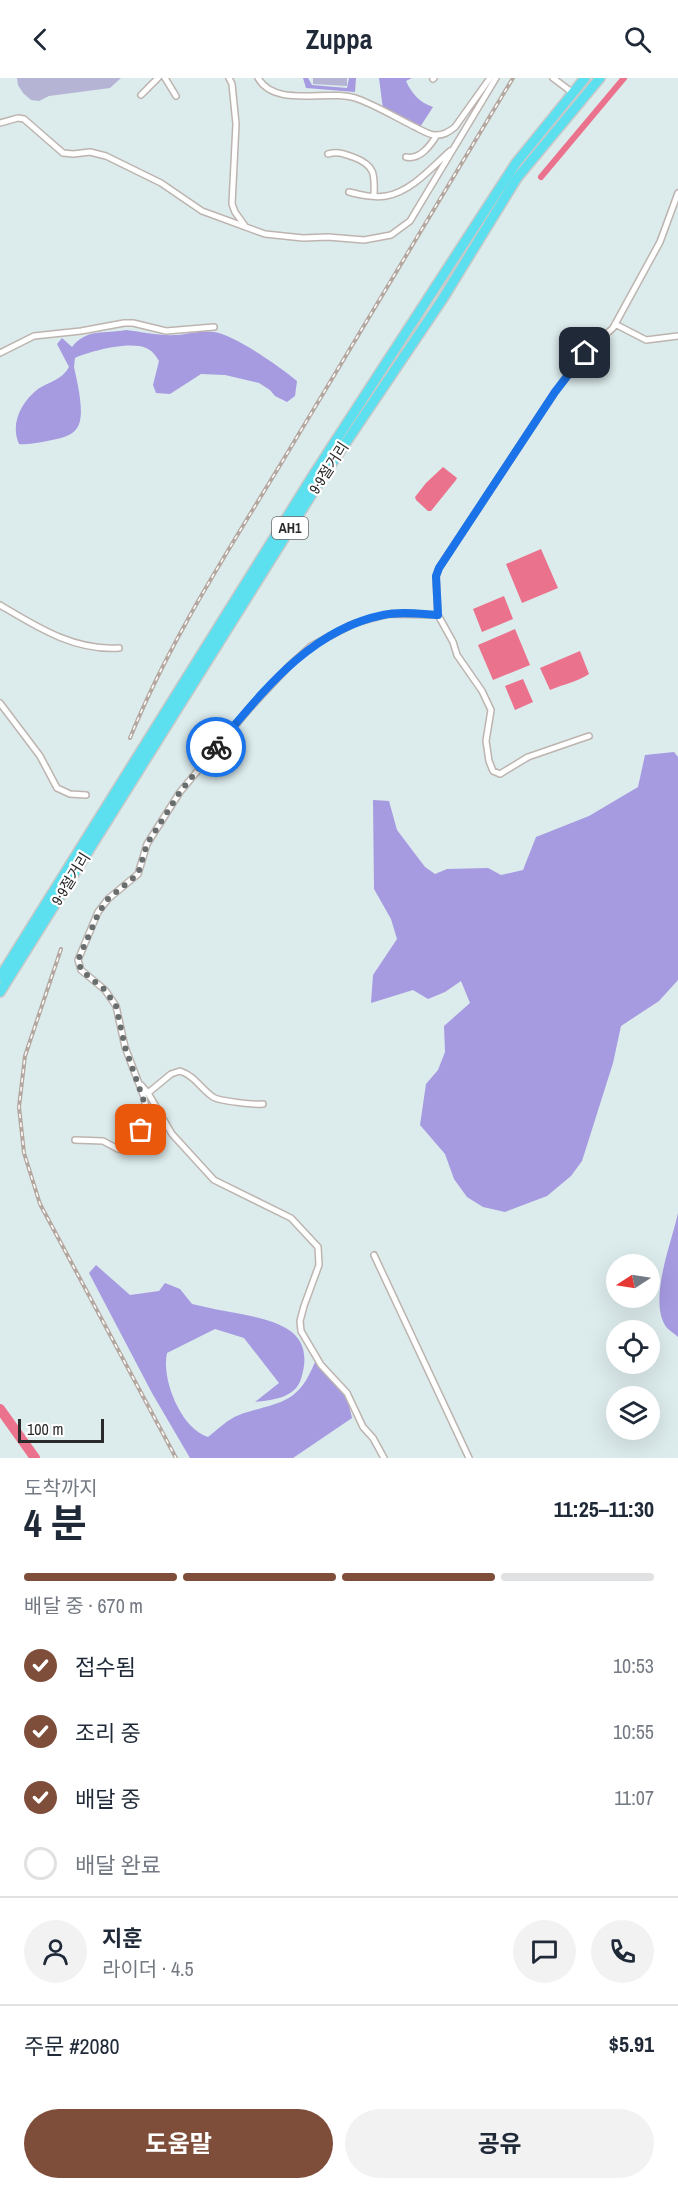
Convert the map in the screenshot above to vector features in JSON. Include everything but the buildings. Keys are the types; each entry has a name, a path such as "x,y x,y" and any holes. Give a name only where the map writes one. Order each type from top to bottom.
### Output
{"highway":[{"name":"9·9절거리","path":"0,977 321,464 516,163 585,78"},
{"name":"9·9절거리","path":"0,992 320,481 442,300 517,178 600,78"}],"street":[{"path":"141,95 158,78"},
{"path":"165,78 176,96"},
{"path":"229,78 232,84 236,124 232,204 246,227"},
{"path":"258,78 267,89 283,95 334,95 358,99 424,132 437,135 449,132 455,127 488,79"},
{"path":"0,123 18,118 24,119 63,153 90,152 106,156 161,183 202,211 265,234 364,240 391,234 410,221 496,78"},
{"path":"554,78 573,93"},
{"path":"406,157 416,157 423,153 437,135"},
{"path":"349,192 388,196 398,192 419,178 456,146"},
{"path":"328,154 336,152 365,162 371,168 375,179 374,196"},
{"path":"589,736 528,757 504,772 496,773 489,761 486,741 491,710 457,655 453,642 438,615 436,576 439,568 555,392 585,353 615,324 660,242 678,194"},
{"path":"0,353 34,336 81,332 124,323 166,331 213,327"},
{"path":"615,324 646,340 678,336"},
{"path":"0,605 63,640 96,648 118,648"},
{"path":"75,1140 103,1141 123,1150 131,1147 136,1141 147,1115 139,1083 125,1047 116,1006 105,990 87,976 78,960 99,912 108,899 138,874 147,844 180,792 250,708 311,646 355,624 389,614 438,615"},
{"path":"0,703 40,756 57,788 70,794 86,795"},
{"path":"148,1093 171,1074 180,1071 193,1077 215,1099 263,1104"},
{"path":"139,1083 148,1093 172,1134 214,1180 222,1186 279,1210 291,1218 318,1246 319,1265 304,1306 300,1321 301,1331 321,1365 347,1393 363,1427 373,1438 384,1458"},
{"path":"374,1255 469,1458"}],"shaded area":[{"path":"17,78 121,78 110,88 49,96 39,101 31,100 23,93"},
{"path":"303,78 308,78 312,85 347,88 349,78 356,78 355,92 306,88"},
{"path":"313,78 347,78 347,86 313,84"},
{"path":"379,78 412,78 406,81 413,94 433,107 420,127 383,109"},
{"path":"126,330 164,335 205,331 223,334 257,352 297,381 295,396 287,402 259,383 225,375 201,374 170,394 156,393 153,385 159,361 152,352 139,346 110,348 75,358 74,367 81,415 80,423 75,431 59,438 19,444 16,429 22,407 32,394 59,377 69,367 57,344 62,338 72,347 90,334"},
{"path":"443,467 457,478 431,511 428,511 415,497"},
{"path":"541,549 558,588 522,603 506,564"},
{"path":"504,596 513,619 482,632 473,609"},
{"path":"515,629 530,665 493,680 478,645"},
{"path":"580,651 589,674 550,690 540,668"},
{"path":"523,679 533,702 515,710 505,686"},
{"path":"674,752 678,757 678,980 659,1001 621,1026 613,1063 582,1161 571,1176 547,1196 505,1212 483,1207 467,1197 454,1179 445,1154 420,1125 426,1084 438,1070 445,1052 444,1026 470,1003 461,981 445,992 428,999 413,990 371,1003 373,975 397,939 391,919 374,889 373,800 389,801 397,830 425,867 435,874 447,869 488,868 501,875 523,870 536,837 589,816 638,787 645,755"},
{"path":"678,1213 678,1337 667,1328 661,1317 660,1288"},
{"path":"96,1265 130,1295 159,1291 165,1283 180,1289 192,1304 269,1321 281,1325 299,1339 304,1363 298,1385 282,1397 255,1402 279,1383 244,1338 215,1329 167,1353 167,1376 175,1402 189,1424 198,1432 208,1437 235,1417 285,1400 301,1387 315,1362 347,1397 352,1418 293,1458 190,1458 152,1393 89,1273"}],"waterway":[{"path":"541,177 624,78"},
{"path":"0,1409 35,1458"}],"railway":[{"path":"130,738 164,664 203,592 513,78"},
{"path":"61,949 25,1056 19,1107 24,1153 40,1204 176,1458"}],"way so far":[{"path":"141,1130 146,1120 147,1110 125,1047 116,1006 105,990 81,970 78,960 103,905 138,874 147,844 180,792 216,747"}],"route":[{"path":"216,747 290,665 311,646 355,624 383,615 438,615 436,576 439,568 535,426 555,392 585,353"}]}
